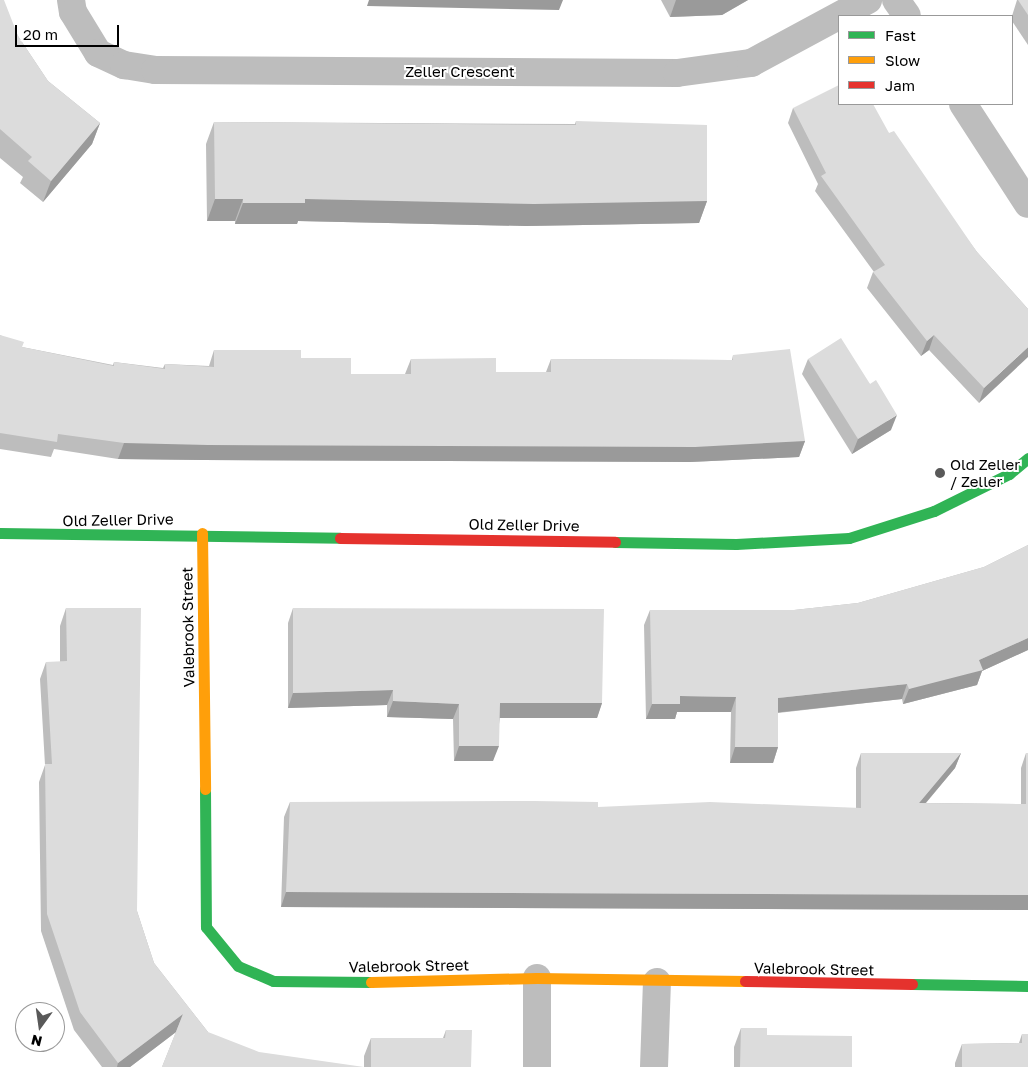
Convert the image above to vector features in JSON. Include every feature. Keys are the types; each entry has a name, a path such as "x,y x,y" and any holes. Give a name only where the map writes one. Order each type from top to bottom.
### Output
{"street":[{"name":"Zeller Crescent","path":"71,0 73,12 98,53 124,65 155,70 667,73 717,71 751,63 838,16"},
{"name":"Zeller Crescent","path":"840,15 868,0"},
{"path":"896,0 906,15"},
{"path":"964,105 1028,204"},
{"name":"Old Zeller Drive","path":"0,533 65,536 202,533 736,544 849,538 934,510 1009,474 1028,458"},
{"name":"Valebrook Street","path":"202,533 206,927 216,944 238,966 273,981 537,978 656,982 1028,986"},
{"path":"537,978 537,1067"},
{"path":"654,1067 656,982"}],"building":[{"path":"0,0 4,0 18,36 48,81 100,123 51,181 28,161 32,157 0,129"},
{"path":"1018,0 1028,0 1028,15"},
{"path":"838,86 838,105 874,105 889,133 894,131 977,252 1028,309 1028,347 984,388 934,335 927,341 873,272 885,265 821,176 826,173 793,108"},
{"path":"576,121 707,125 707,201 534,204 305,199 305,203 243,203 243,199 215,199 214,122 576,125"},
{"path":"0,335 24,342 22,347 114,366 114,362 165,369 165,364 214,367 214,350 301,350 301,358 351,358 351,374 411,374 411,359 496,358 496,372 551,372 551,359 733,360 733,355 790,349 805,441 695,447 208,445 124,443 58,434 57,442 0,433"},
{"path":"841,338 870,384 876,380 897,415 858,439 808,359"},
{"path":"1028,545 1028,638 979,660 983,670 909,689 907,684 778,698 778,747 735,747 736,697 680,696 680,704 652,704 650,610 794,610 858,603 984,567"},
{"path":"66,608 141,608 137,911 154,963 208,1032 259,1052 364,1067 162,1067 183,1014 118,1063 80,1012 47,914 45,764 52,764 46,662 67,661"},
{"path":"293,608 604,609 602,703 500,703 499,746 459,746 459,704 393,701 393,690 293,693"},
{"path":"861,753 961,753 919,803 1026,804 1026,753 1028,753 1028,895 286,892 290,802 598,802 598,807 710,802 861,808"},
{"path":"741,1028 767,1028 767,1035 852,1036 852,1067 740,1067"},
{"path":"446,1030 472,1030 471,1067 371,1067 371,1038 445,1038"},
{"path":"1022,1034 1028,1034 1028,1067 962,1067 962,1044 1022,1043"}],"traffic: fast":[{"path":"615,542 736,544 849,538 934,511 1009,474 1028,458"},
{"path":"0,533 340,538"},
{"path":"205,789 206,927 238,966 273,981 371,982"},
{"path":"912,984 1028,986"}],"traffic: slow":[{"path":"202,533 205,789"},
{"path":"371,982 537,978 745,981"}],"traffic: jam":[{"path":"340,538 615,542"},
{"path":"745,981 912,984"}],"place":[{"name":"Old Zeller / Zeller","path":"940,473"}]}
